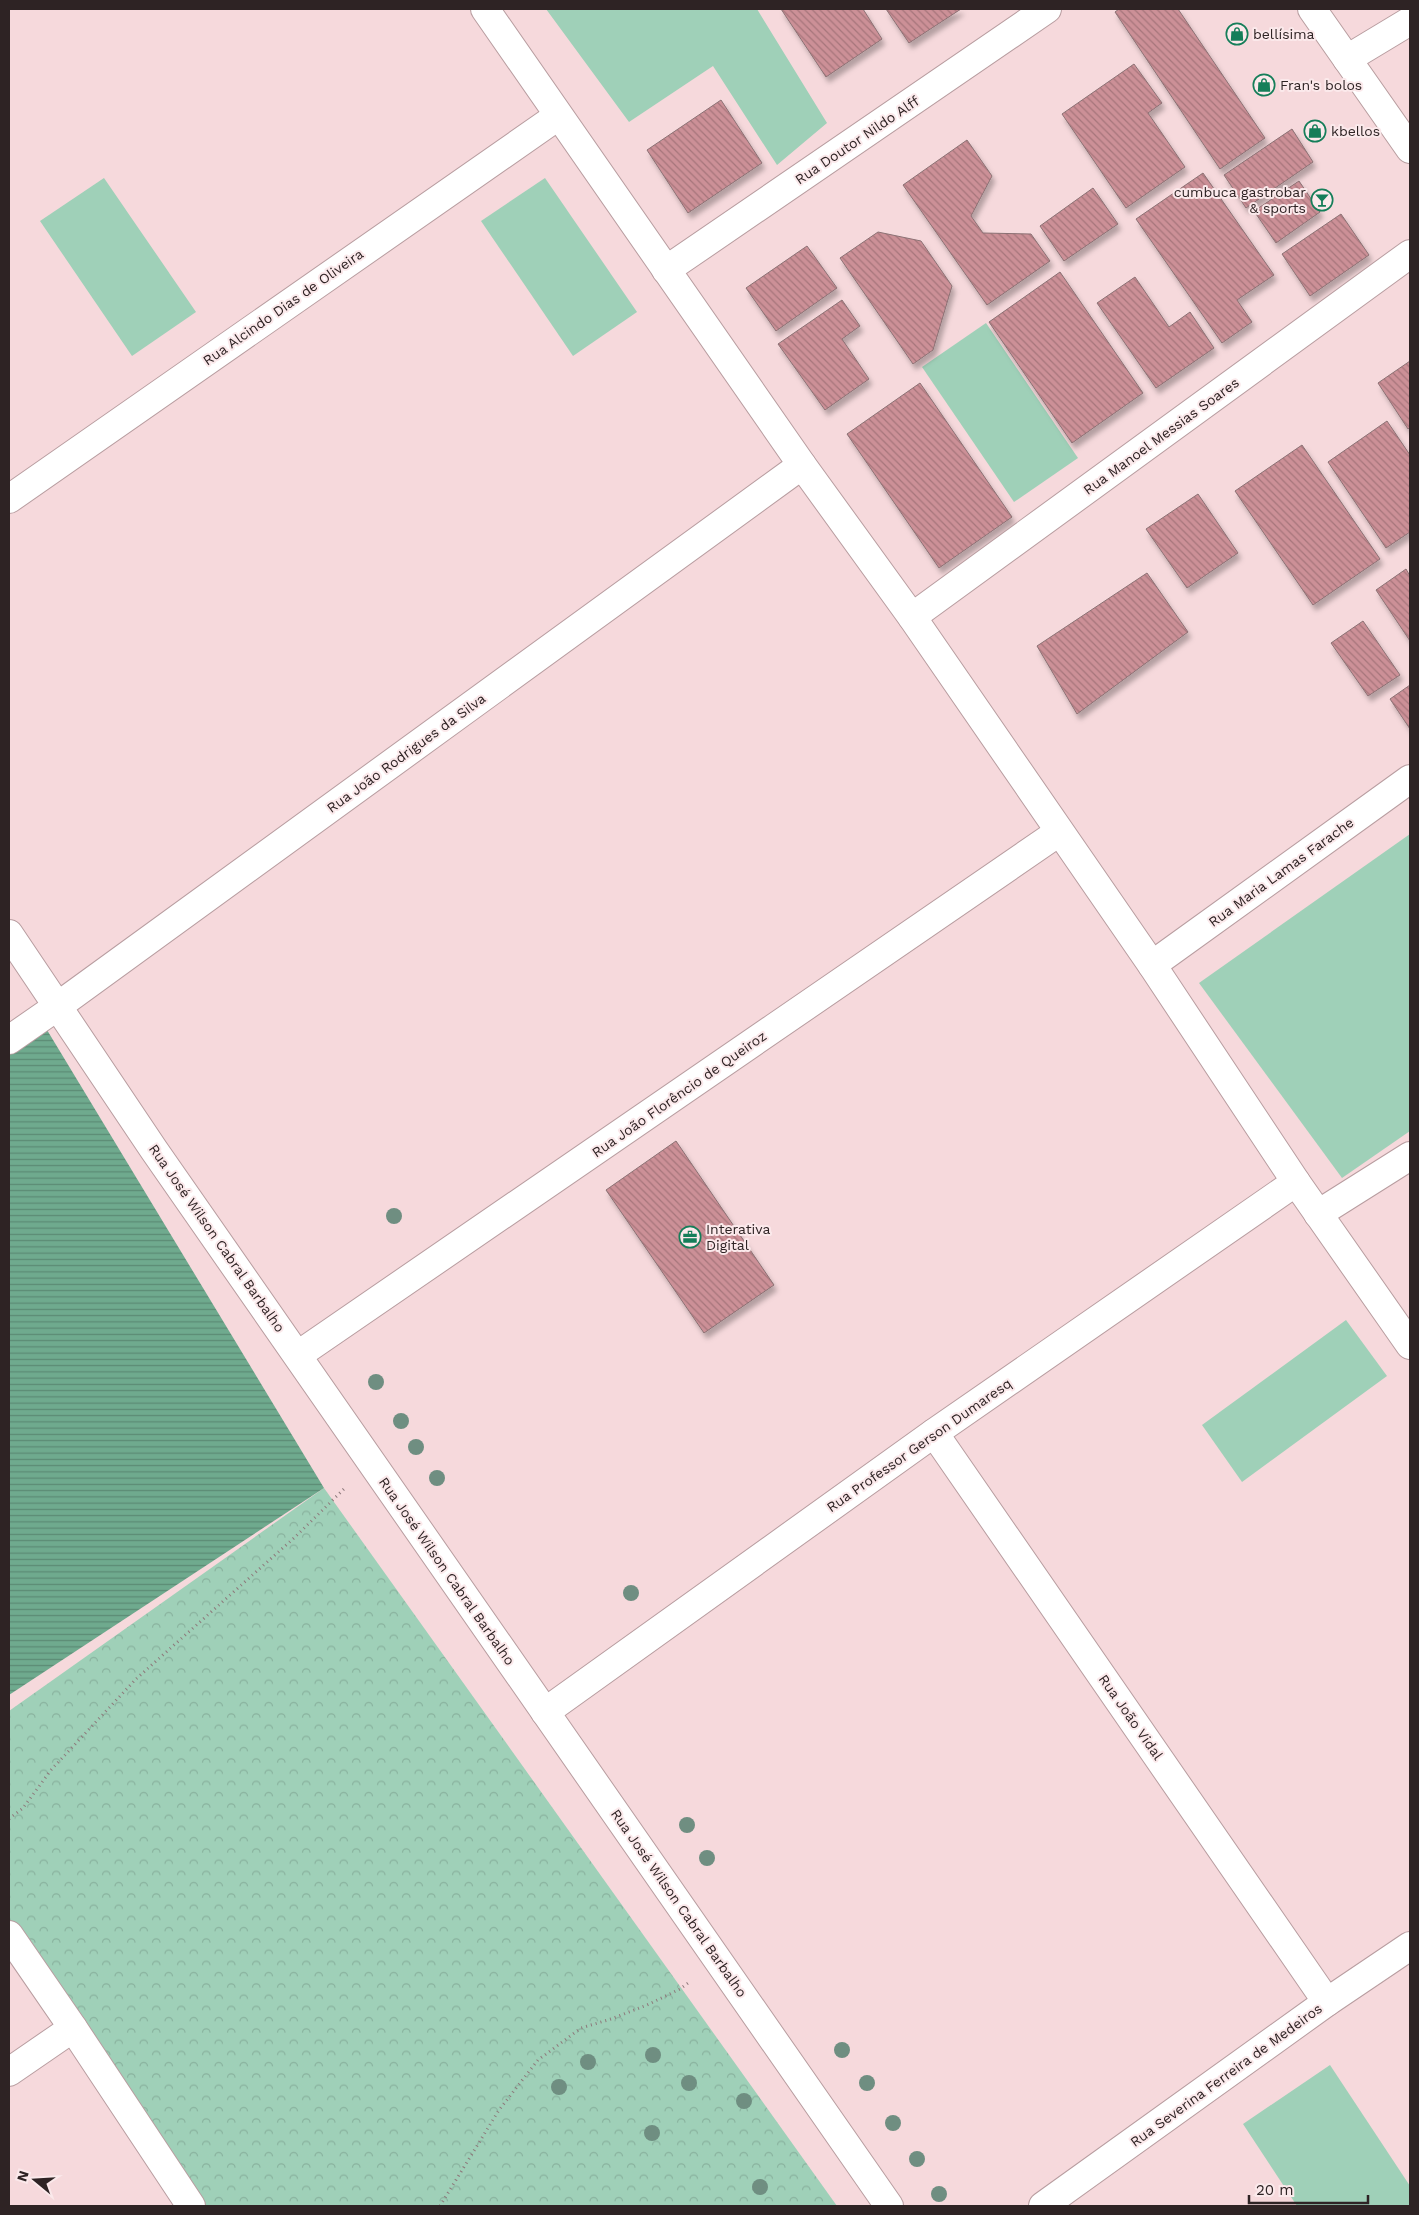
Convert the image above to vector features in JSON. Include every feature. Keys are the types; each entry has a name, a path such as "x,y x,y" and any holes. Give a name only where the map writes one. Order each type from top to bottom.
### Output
{"street":[{"path":"485,9 802,466 912,617 1152,966 1296,1182 1410,1345"},
{"name":"Rua Doutor Nildo Alff","path":"666,270 1047,9"},
{"path":"1312,9 1410,149"},
{"path":"1347,59 1410,21"},
{"name":"Rua Alcindo Dias de Oliveira","path":"9,499 558,116"},
{"name":"Rua Manoel Messias Soares","path":"912,617 1410,254"},
{"name":"Rua João Rodrigues da Silva","path":"9,1040 802,466"},
{"name":"Rua Maria Lamas Farache","path":"1152,966 1410,779"},
{"name":"Rua João Florêncio de Queiroz","path":"298,1355 1059,832"},
{"name":"Rua José Wilson Cabral Barbalho","path":"9,934 154,1150 889,2206"},
{"path":"1318,1214 1410,1156"},
{"name":"Rua Professor Gerson Dumaresq","path":"545,1712 934,1433 1296,1182"},
{"name":"Rua João Vidal","path":"934,1433 1327,2002"},
{"path":"9,1935 74,2028 191,2206"},
{"name":"Rua Severina Ferreira de Medeiros","path":"1043,2206 1327,2002 1410,1946"},
{"path":"9,2072 74,2028"}],"path":[{"path":"9,1819 23,1808 51,1770 136,1679 300,1532 365,1468 373,1465"},
{"path":"440,2206 499,2110 538,2060 580,2028 611,2019 680,1989 719,1960"}],"green space":[{"path":"546,9 757,9 827,123 777,165 713,66 629,122"},
{"path":"104,178 196,312 132,356 40,221"},
{"path":"545,178 637,312 573,356 481,221"},
{"path":"986,323 1078,458 1014,502 922,367"},
{"path":"1410,834 1410,1131 1342,1178 1199,983"},
{"path":"1346,1320 1387,1376 1242,1482 1202,1425"},
{"path":"324,1488 837,2206 198,2206 9,1934 9,1711"},
{"path":"1330,2065 1410,2186 1410,2206 1297,2206 1243,2124"}],"shaded area":[{"path":"44,1025 324,1488 9,1695 9,1049"}],"building":[{"path":"781,9 863,9 882,39 826,77"},
{"path":"886,9 961,9 909,43"},
{"path":"1119,9 1178,9 1265,138 1220,169 1115,12"},
{"path":"1134,64 1162,103 1148,113 1185,167 1126,208 1062,114"},
{"path":"721,100 762,163 688,213 647,150"},
{"path":"1292,129 1313,162 1246,208 1224,175"},
{"path":"967,140 992,176 971,216 983,233 1031,234 1050,261 987,305 903,185"},
{"path":"1203,173 1274,275 1237,300 1252,322 1222,343 1136,219"},
{"path":"1299,181 1320,212 1276,243 1254,211"},
{"path":"1093,188 1118,224 1064,261 1040,226"},
{"path":"1341,214 1369,255 1310,296 1282,254"},
{"path":"878,232 921,241 952,286 933,350 913,364 840,258"},
{"path":"807,246 837,288 776,331 746,288"},
{"path":"1060,272 1143,393 1072,443 989,322"},
{"path":"1135,277 1169,327 1190,312 1214,348 1156,388 1097,303"},
{"path":"842,300 860,326 842,339 869,379 825,410 778,344"},
{"path":"1410,361 1410,427 1408,429 1378,383"},
{"path":"920,383 1012,517 939,568 847,434"},
{"path":"1387,421 1410,455 1410,532 1386,548 1328,462"},
{"path":"1302,445 1380,559 1313,605 1235,491"},
{"path":"1198,494 1238,553 1187,588 1146,529"},
{"path":"1406,569 1410,576 1410,641 1376,590"},
{"path":"1147,573 1188,632 1077,714 1037,646"},
{"path":"1363,621 1400,675 1368,696 1331,643"},
{"path":"1410,685 1410,729 1390,699"},
{"name":"Interativa Digital","path":"676,1141 774,1285 704,1333 606,1190"}],"place":[{"name":"bellísima","path":"1237,34"},
{"name":"Fran's bolos","path":"1264,85"},
{"name":"kbellos","path":"1315,131"},
{"name":"cumbuca gastrobar & sports","path":"1322,200"},
{"name":"Interativa Digital","path":"690,1237"}]}
